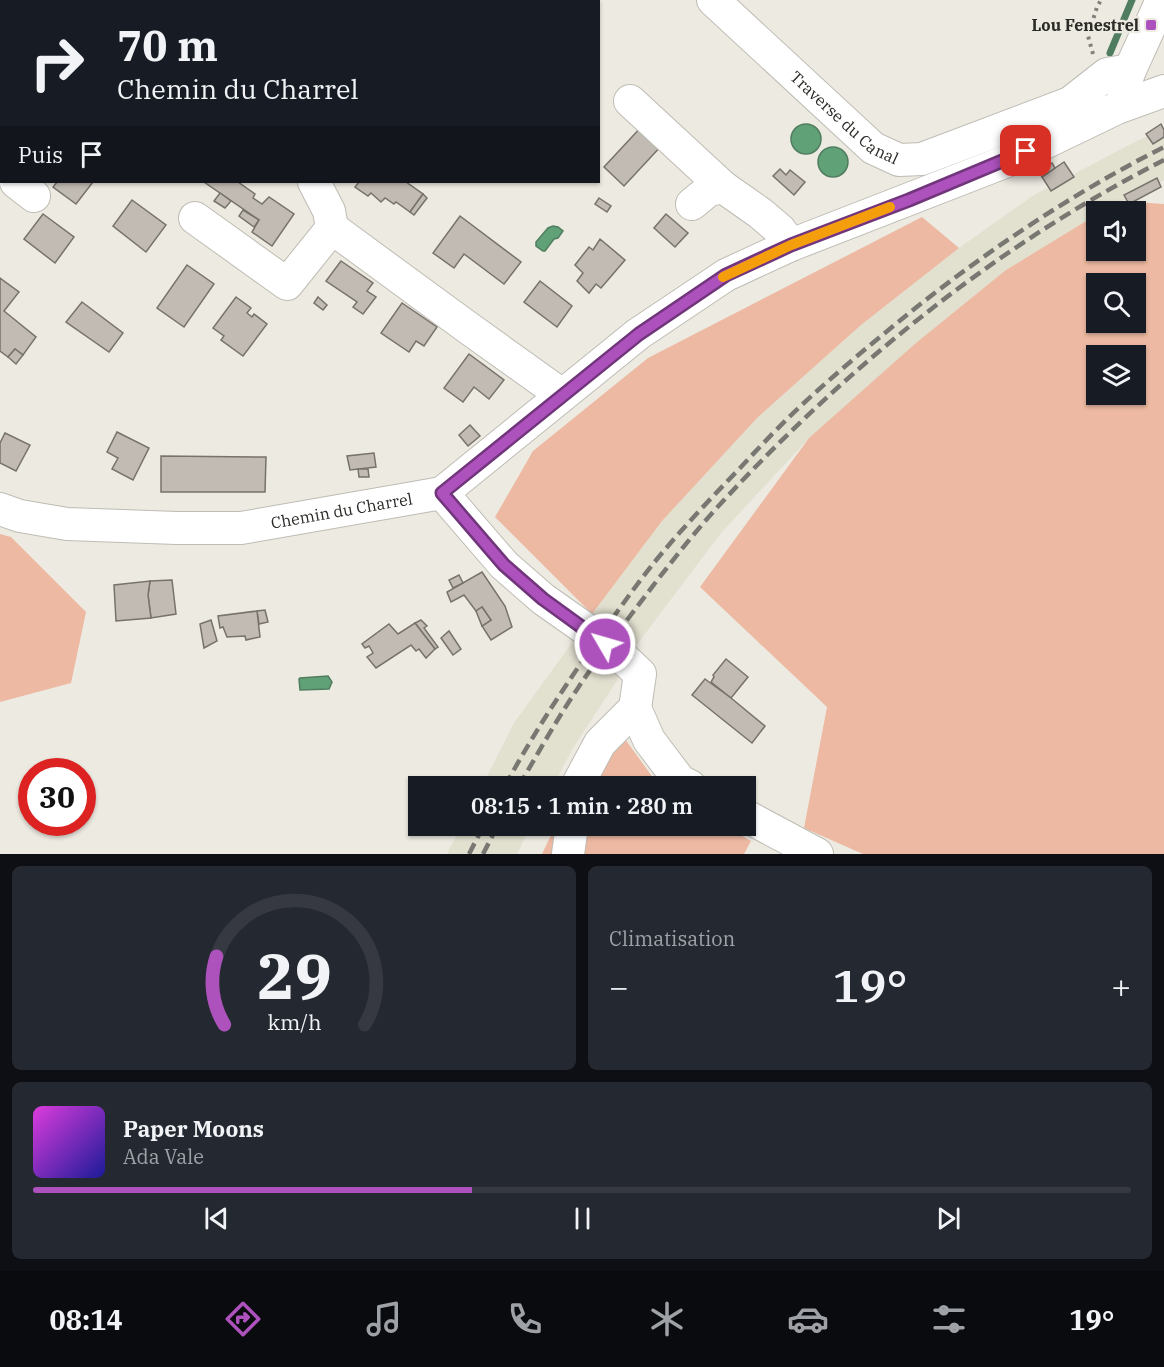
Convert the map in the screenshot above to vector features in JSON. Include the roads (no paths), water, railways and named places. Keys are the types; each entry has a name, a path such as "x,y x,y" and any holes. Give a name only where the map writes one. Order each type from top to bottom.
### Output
{"street":[{"name":"Traverse du Canal","path":"713,0 873,148 898,160 922,159 1070,103 1118,72"},
{"path":"1118,108 1118,72 1162,0"},
{"name":"Chemin du Charrel","path":"0,509 21,516 67,524 241,528 442,493 639,334 726,275 791,245 1006,161 1118,108 1164,91"},
{"path":"630,101 723,187 780,230 791,245"},
{"path":"315,183 329,211 332,228 562,395"},
{"path":"692,204 709,190 723,187"},
{"path":"195,218 286,284 332,228"},
{"path":"442,493 504,565 543,599 587,630 640,674 635,708 650,740 676,776"},
{"path":"582,776 600,743 635,708"},
{"path":"756,821 817,854"},
{"path":"568,854 570,836"}],"waterway":[{"path":"1110,53 1132,0"}],"railway":[{"path":"511,776 562,691 641,579 695,516 787,419 913,310 1003,243 1066,202 1164,147"},
{"path":"525,776 570,700 618,632 696,532 772,450 823,401 929,310 1043,229 1164,160"},
{"path":"469,854 478,836"},
{"path":"483,854 492,836"}],"place":[{"name":"Lou Fenestrel","path":"1151,25"}]}
